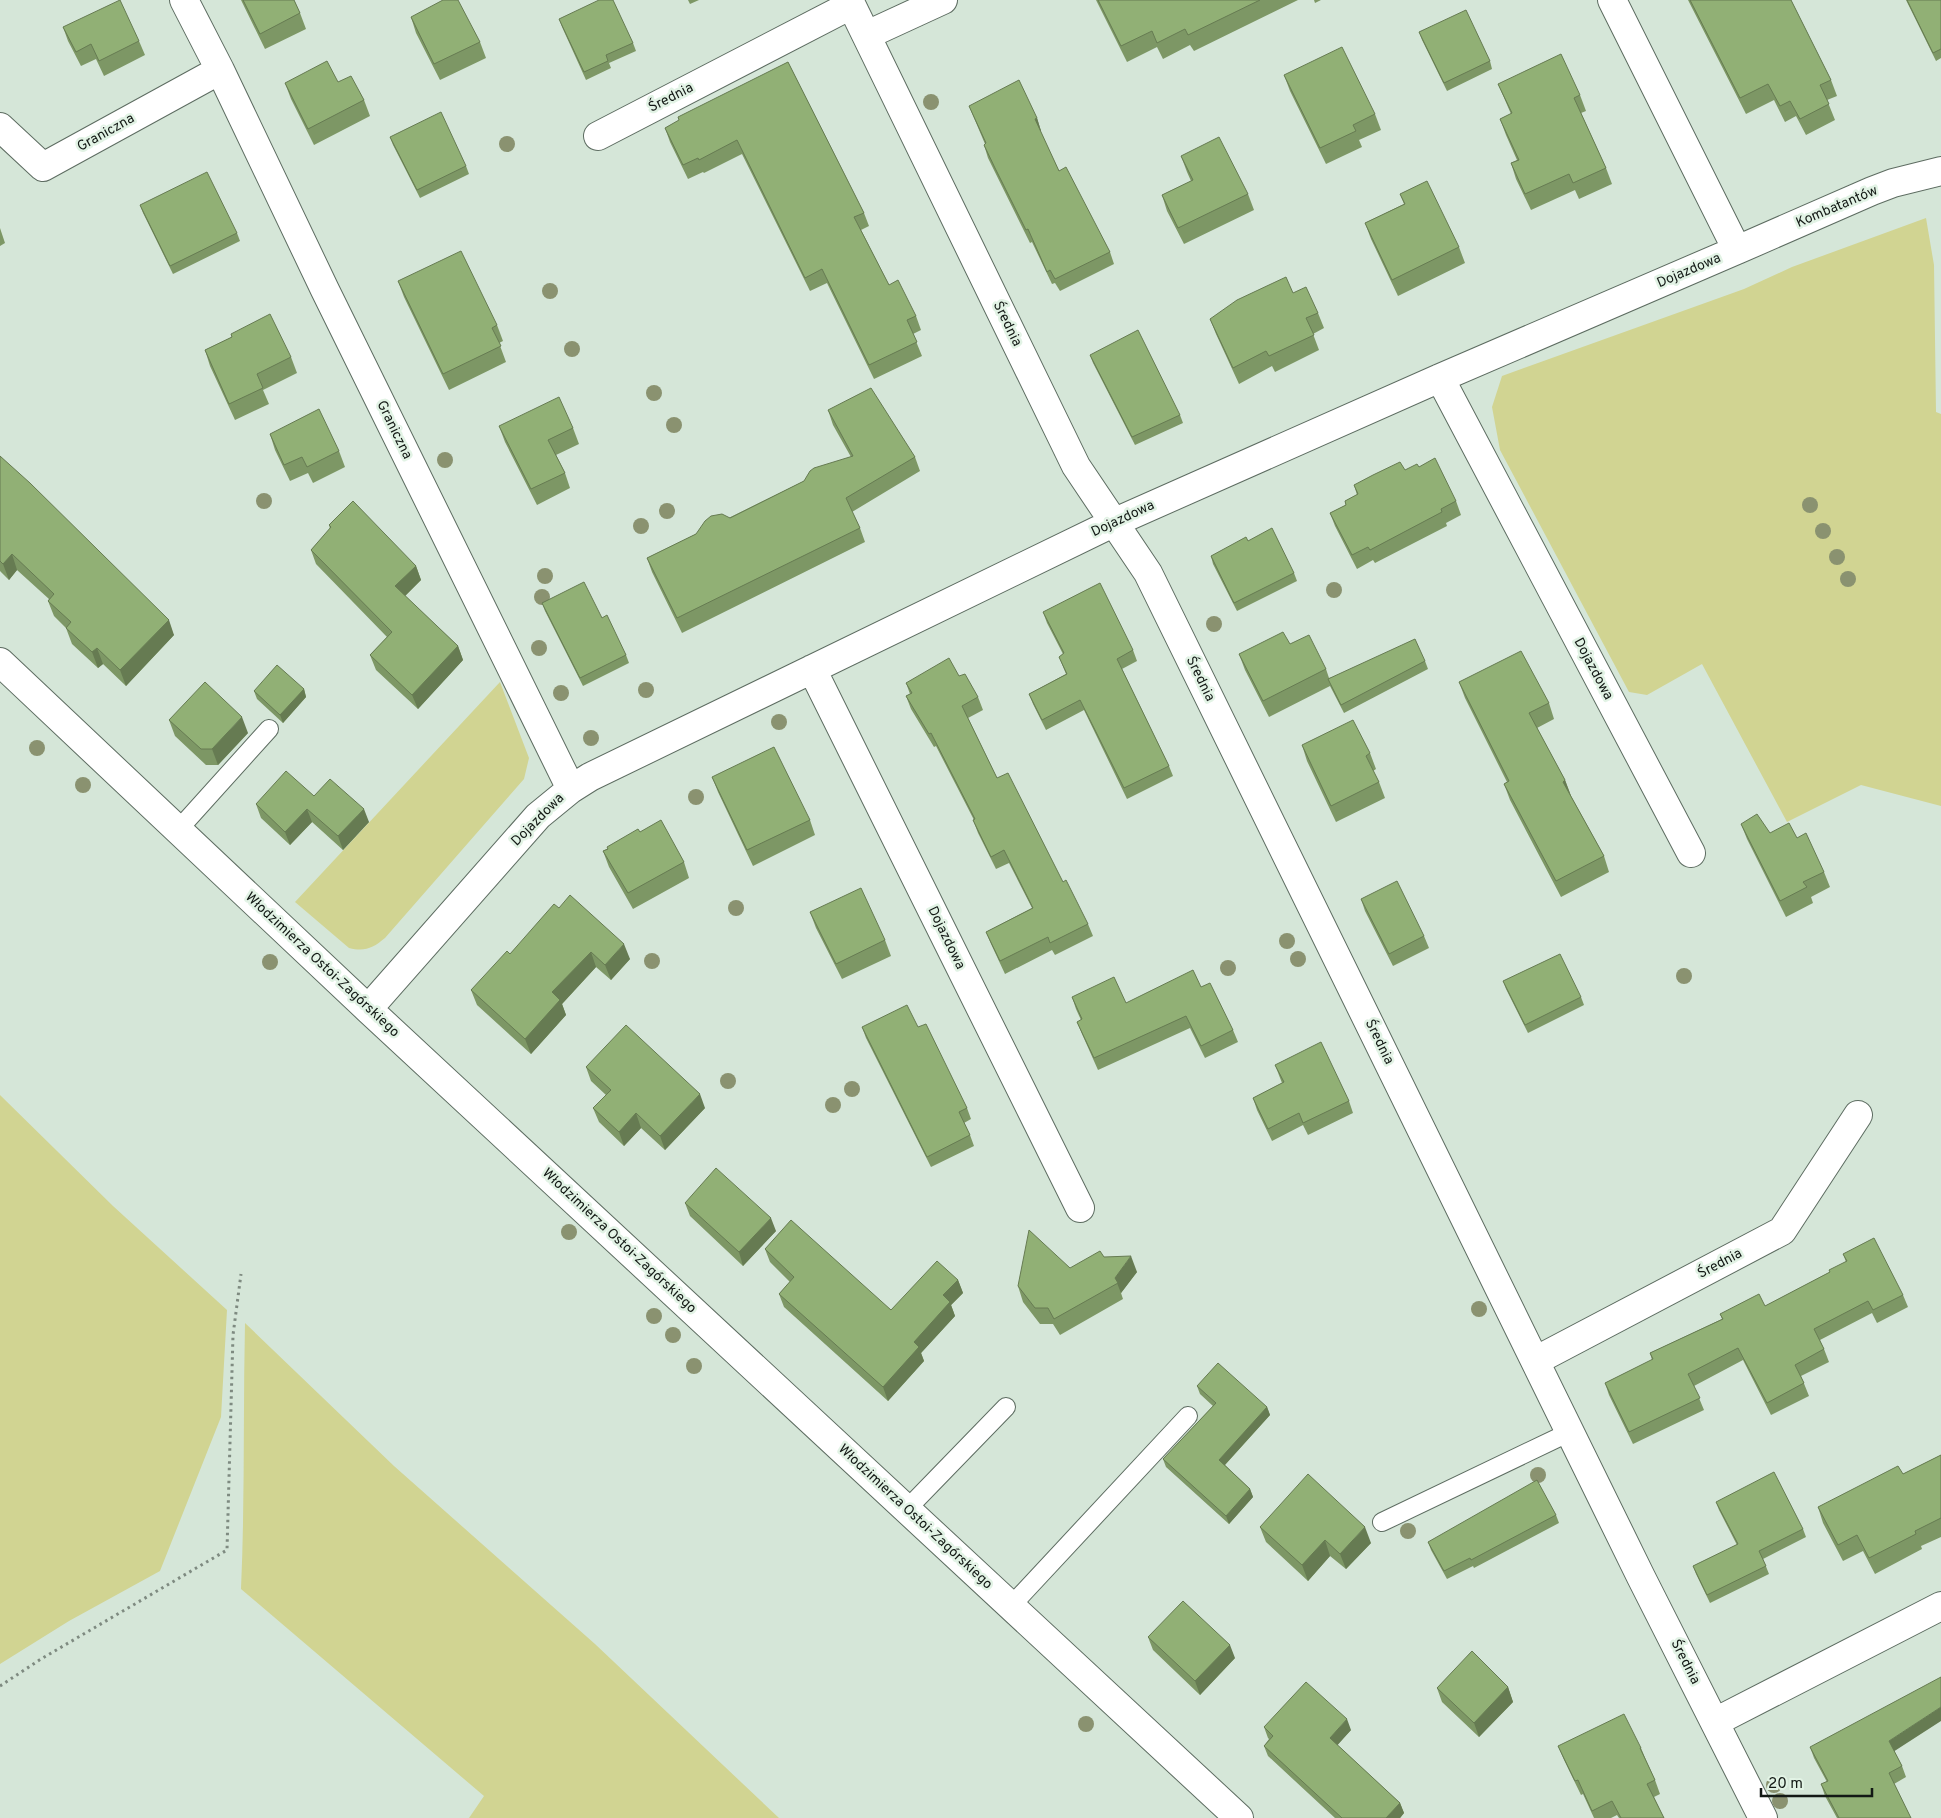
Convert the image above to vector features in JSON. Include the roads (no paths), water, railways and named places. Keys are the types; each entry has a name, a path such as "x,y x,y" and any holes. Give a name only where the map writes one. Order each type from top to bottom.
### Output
{"street":[{"name":"Graniczna","path":"184,0 220,70 325,290 570,789"},
{"path":"867,35 943,0"},
{"name":"Dojazdowa","path":"368,1009 538,816 570,789 590,777 1113,522 1737,250 1612,0"},
{"name":"Średnia","path":"598,136 850,2 1076,466 1148,573 1762,1818"},
{"name":"Graniczna","path":"0,127 43,167 220,70"},
{"name":"Kombatantów","path":"1737,250 1872,191 1893,183 1941,171"},
{"name":"Dojazdowa","path":"1440,378 1691,853"},
{"name":"Włodzimierza Ostoi-Zagórskiego","path":"0,662 368,1009 1239,1818"},
{"name":"Dojazdowa","path":"812,669 1080,1208"},
{"name":"Średnia","path":"1535,1361 1782,1231 1858,1115"},
{"path":"1715,1722 1941,1606"}],"lane":[{"path":"178,830 269,729"},
{"path":"907,1509 1006,1407"},
{"path":"1011,1606 1188,1416"},
{"path":"1382,1522 1570,1432"}]}
